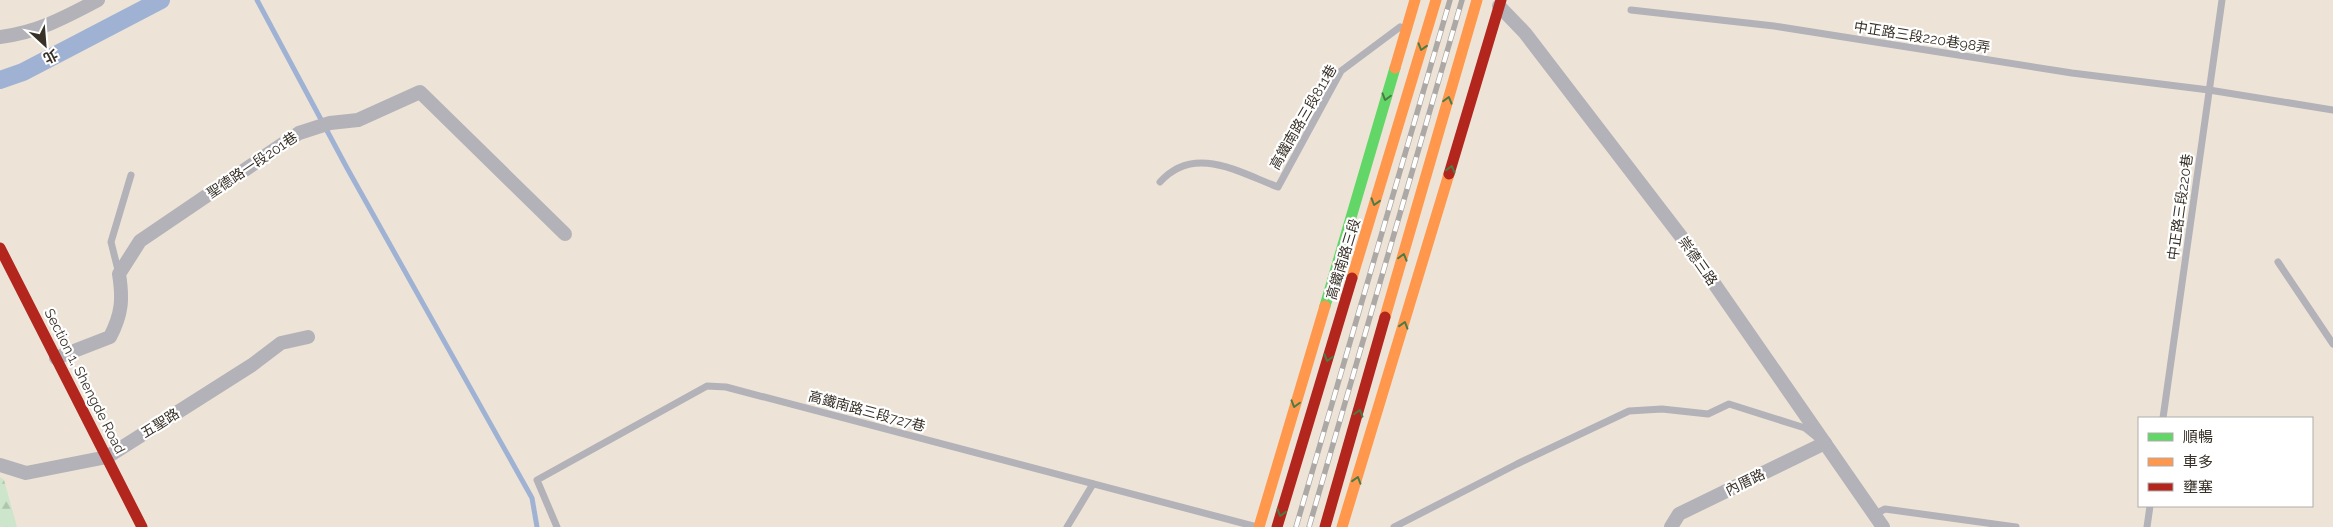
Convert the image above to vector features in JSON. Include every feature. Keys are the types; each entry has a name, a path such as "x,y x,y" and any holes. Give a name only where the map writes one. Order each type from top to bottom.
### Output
{"main road":[{"name":"高鐵南路三段","path":"1258,527 1415,0"},
{"name":"高鐵南路三段","path":"1277,527 1436,0"},
{"path":"1325,527 1477,0"},
{"path":"1342,527 1500,3"},
{"name":"Section 1, Shengde Road","path":"0,248 142,527"},
{"path":"1377,415 1378,348"}],"street":[{"path":"0,37 20,34 53,24 98,0"},
{"name":"崇德三路","path":"1500,3 1686,243 1883,527"},
{"name":"聖德路一段201巷","path":"119,274 140,241 299,133 324,125 358,120 420,92 565,234"},
{"path":"56,358 110,337 115,326 122,298 119,274"},
{"name":"五聖路","path":"0,464 26,473 107,457 252,366 281,343 308,337"},
{"name":"內厝路","path":"1670,527 1679,514 1825,444"}],"lane":[{"name":"中正路三段220巷","path":"2162,417 2222,0"},
{"name":"中正路三段220巷98弄","path":"1631,10 1774,26 2072,73 2209,90 2333,110"},
{"name":"高鐵南路三段811巷","path":"1160,182 1170,171 1180,165 1214,163 1278,186 1341,71 1408,21"},
{"path":"119,274 111,242 131,175"},
{"path":"2278,262 2333,344"},
{"name":"高鐵南路三段727巷","path":"557,527 537,480 707,386 726,387 1258,527"},
{"path":"1394,527 1517,464 1629,411 1662,409 1708,414 1729,404 1805,428 1825,444"},
{"path":"1067,527 1093,484"},
{"path":"2147,527 2150,507"},
{"path":"1875,514 1886,509 2016,527"}],"green space":[{"path":"0,477 4,480 17,527 0,527"}],"waterway":[{"path":"0,80 23,72 161,0"},
{"path":"257,0 347,168 532,498 537,527"}],"railway":[{"path":"1296,527 1450,0"},
{"path":"1309,527 1462,0"}],"traffic: fast":[{"path":"1325,306 1395,68"}],"traffic: slow":[{"path":"1395,68 1415,0"},
{"path":"1352,278 1436,0"},
{"path":"1385,317 1477,0"},
{"path":"1342,527 1449,174"},
{"path":"1259,527 1325,306"}],"traffic: jam":[{"path":"1449,174 1501,0"},
{"path":"0,248 142,527"},
{"path":"1277,527 1352,278"},
{"path":"1325,527 1385,317"}]}
